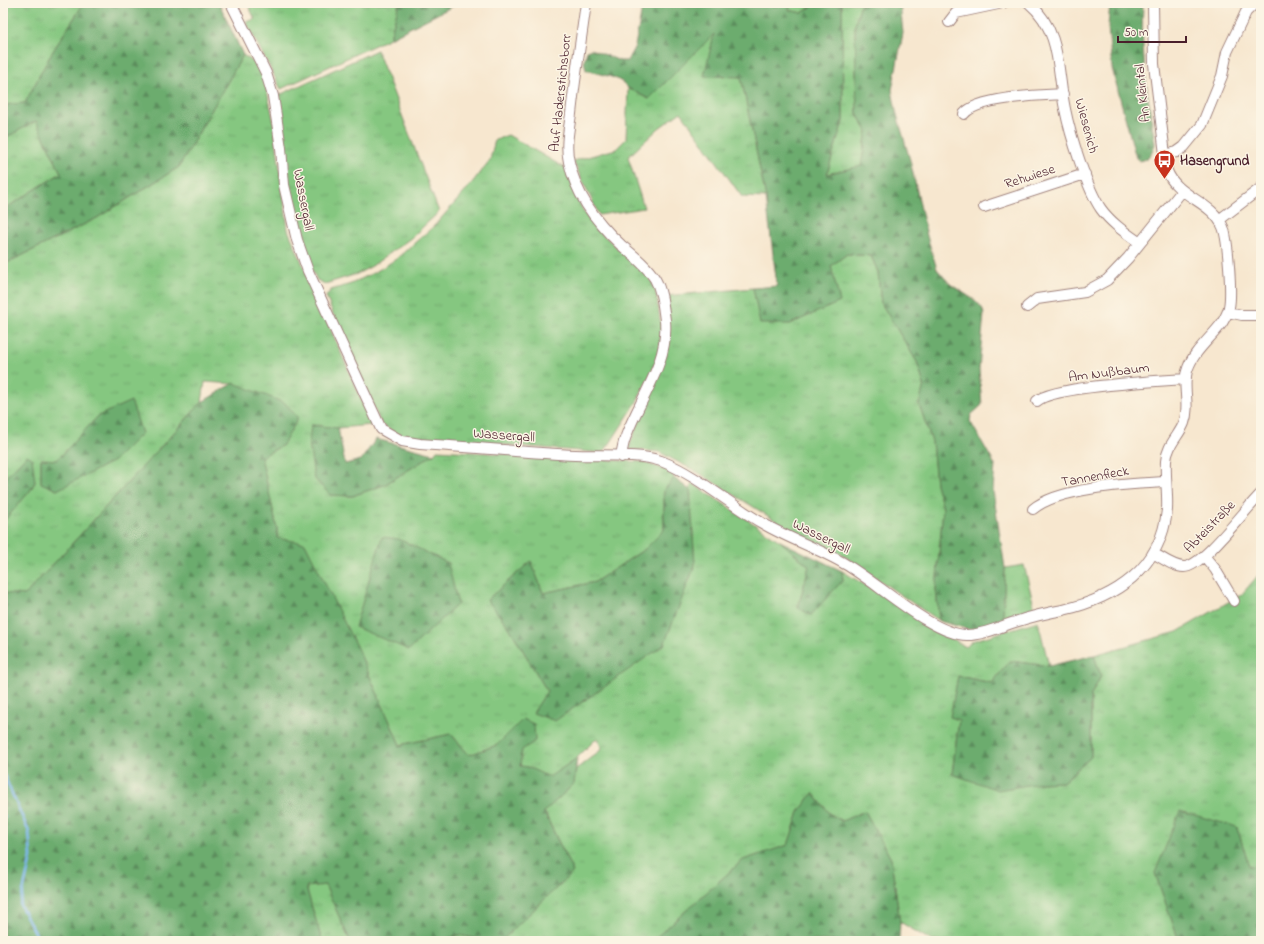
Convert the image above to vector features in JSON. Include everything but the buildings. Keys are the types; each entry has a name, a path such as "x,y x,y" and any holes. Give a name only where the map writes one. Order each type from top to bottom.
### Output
{"street":[{"name":"Wassergall","path":"231,3 266,73 273,96 281,148 284,185 297,240 308,271 381,429 402,441 420,444 621,457 644,456 662,461 714,491 760,522 799,543 844,563 942,629 958,634 977,634 1033,616 1086,603 1114,591 1128,583 1141,569 1153,553 1164,525 1167,510 1166,458 1168,450 1183,428 1187,416 1188,404 1186,379"},
{"name":"Auf Haderstichsborr","path":"586,3 575,77 568,141 568,161 577,187 592,214 655,279 661,291 665,322 663,348 654,375 626,436 621,457"},
{"path":"949,22 956,13 1003,3"},
{"name":"Wiesenich","path":"1029,3 1042,17 1054,41 1060,66 1063,94 1069,124 1093,196 1102,211 1114,224 1140,243"},
{"name":"An Kleintal","path":"1153,3 1154,64 1164,155 1169,177 1182,191 1212,212 1219,220"},
{"path":"1164,155 1177,152 1199,131 1222,76 1227,52 1246,12 1255,3"},
{"path":"964,114 972,107 1014,97 1063,94"},
{"name":"Rehwiese","path":"984,207 1085,174"},
{"path":"1186,379 1191,361 1219,327 1228,312 1230,300 1226,242 1224,230 1219,220 1261,188"},
{"path":"1027,307 1037,299 1075,294 1098,287 1117,271 1182,191"},
{"path":"1228,312 1242,316 1261,315"},
{"name":"Am Nußbaum","path":"1037,401 1046,395 1085,389 1186,379"},
{"name":"Tannenfleck","path":"1032,509 1042,502 1089,489 1121,484 1166,482"},
{"name":"Abteistraße","path":"1153,553 1176,565 1186,567 1192,566 1205,556 1261,494"},
{"path":"1205,556 1215,569 1234,601"}],"green space":[{"path":"3,3 84,3 51,54 25,103 3,105"},
{"path":"84,3 219,3 243,55 179,167 97,218 3,265 3,210 61,173 36,121 3,139 3,105 25,103 51,54"},
{"path":"247,3 399,3 390,38 281,89 246,22 255,19"},
{"path":"399,3 459,3 390,38"},
{"path":"643,3 791,3 789,10 802,13 817,3 842,3 843,121 827,174 861,166 867,131 857,114 855,25 861,3 900,3 903,33 892,90 927,236 937,269 950,284 976,301 982,308 984,314 979,369 982,405 971,415 970,421 995,465 993,491 1005,568 1003,618 971,630 939,621 936,589 943,508 936,484 932,442 919,404 924,385 917,362 881,303 878,272 871,256 847,254 831,266 840,302 790,324 760,324 753,288 777,286 766,198 741,77 704,76 714,34 649,99 628,88 615,78 586,70 584,61 587,51 591,49 620,61 627,61 635,46"},
{"path":"791,3 817,3 802,13 789,10"},
{"path":"842,3 861,3 855,25 857,114 867,131 861,167 827,174 843,121"},
{"path":"1110,3 1143,3 1142,21 1144,56 1147,91 1155,144 1150,155 1140,161 1136,158 1112,68 1108,27"},
{"path":"714,34 741,77 766,198 742,197 681,112 659,128 628,157 644,208 599,215 573,161 616,149 626,139 628,88 649,99"},
{"path":"377,50 439,212 411,238 372,266 357,274 325,284 317,280 306,258 290,199 279,95"},
{"path":"243,55 258,65 264,78 273,118 288,230 372,425 338,428 311,425 314,478 330,495 352,496 384,485 434,454 437,450 643,462 672,472 674,478 664,490 664,530 645,549 595,582 543,593 531,561 487,600 509,627 547,691 534,714 695,565 690,490 692,483 780,541 809,566 798,608 843,581 842,571 966,647 972,641 1038,621 1049,666 1010,661 992,683 958,676 951,717 959,719 952,774 1040,783 1063,782 1091,757 1091,695 1101,676 1094,655 1177,632 1242,594 1261,572 1261,874 1258,867 1249,866 1237,827 1155,873 1179,941 932,941 900,922 891,859 865,811 842,821 830,814 813,793 799,812 788,845 743,860 652,941 501,941 573,872 544,811 574,784 576,769 602,749 597,738 577,758 549,778 528,767 520,766 523,719 497,745 469,755 451,734 400,745 360,654 277,538 277,528 261,457 283,445 234,384 205,382 202,402 25,595 3,593 3,522 30,491 35,482 27,455 3,480 3,265 97,218 179,167","holes":["41,459 57,460 66,484 57,490 41,482","382,537 409,650 376,562"]},
{"path":"36,121 61,173 3,210 3,139"},
{"path":"508,135 567,169 583,211 600,232 644,272 652,281 656,293 661,326 660,347 656,362 638,400 603,453 399,436 381,424 344,342 326,296 331,290 351,284 377,271 396,259 434,226 463,194 490,160 495,140"},
{"path":"847,254 871,256 878,272 881,303 917,362 924,385 919,404 932,442 936,484 943,508 936,589 939,621 841,554 797,534 699,473 659,452 628,449 652,389 659,377 666,350 665,296 753,288 760,321 790,324 839,302 831,266"},
{"path":"234,383 285,403 298,418 283,445 261,457 277,528 277,538 305,543 360,654 400,745 451,734 469,755 497,745 523,719 534,724 535,741 522,750 520,766 528,767 549,777 577,758 574,784 544,812 573,872 501,941 487,941 459,935 439,941 350,941 325,885 306,887 322,941 3,941 3,593 25,595 202,402"},
{"path":"131,401 142,433 114,461 57,490 41,483 41,459 57,460 98,416"},
{"path":"311,425 338,428 345,464 361,460 376,439 434,454 384,485 352,496 330,495 314,478 309,443"},
{"path":"27,455 32,458 35,482 30,491 3,522 3,480"},
{"path":"674,478 690,490 695,565 664,645 555,721 533,713 547,691 509,627 487,600 531,561 543,593 595,582 645,549 664,530 664,490"},
{"path":"382,537 399,539 448,563 458,604 409,650 355,627"},
{"path":"780,541 842,571 843,580 811,615 798,608 809,566"},
{"path":"1024,565 1035,610 1003,618 1005,568"},
{"path":"1094,655 1101,676 1091,695 1091,757 1063,782 1040,783 998,790 952,774 959,720 950,717 958,676 992,683 1010,661 1049,666"},
{"path":"813,793 830,814 842,821 865,811 891,859 900,922 899,941 652,941 743,860 788,845 799,812"},
{"path":"1180,811 1237,827 1249,866 1258,867 1261,874 1261,941 1179,941 1155,873"},
{"path":"325,885 350,941 322,941 306,887"},
{"path":"459,935 487,941 439,941"}],"waterway":[{"path":"3,773 29,832 31,857 20,905 37,936 37,941"}],"place":[{"name":"Hasengrund","path":"1165,180"}]}
